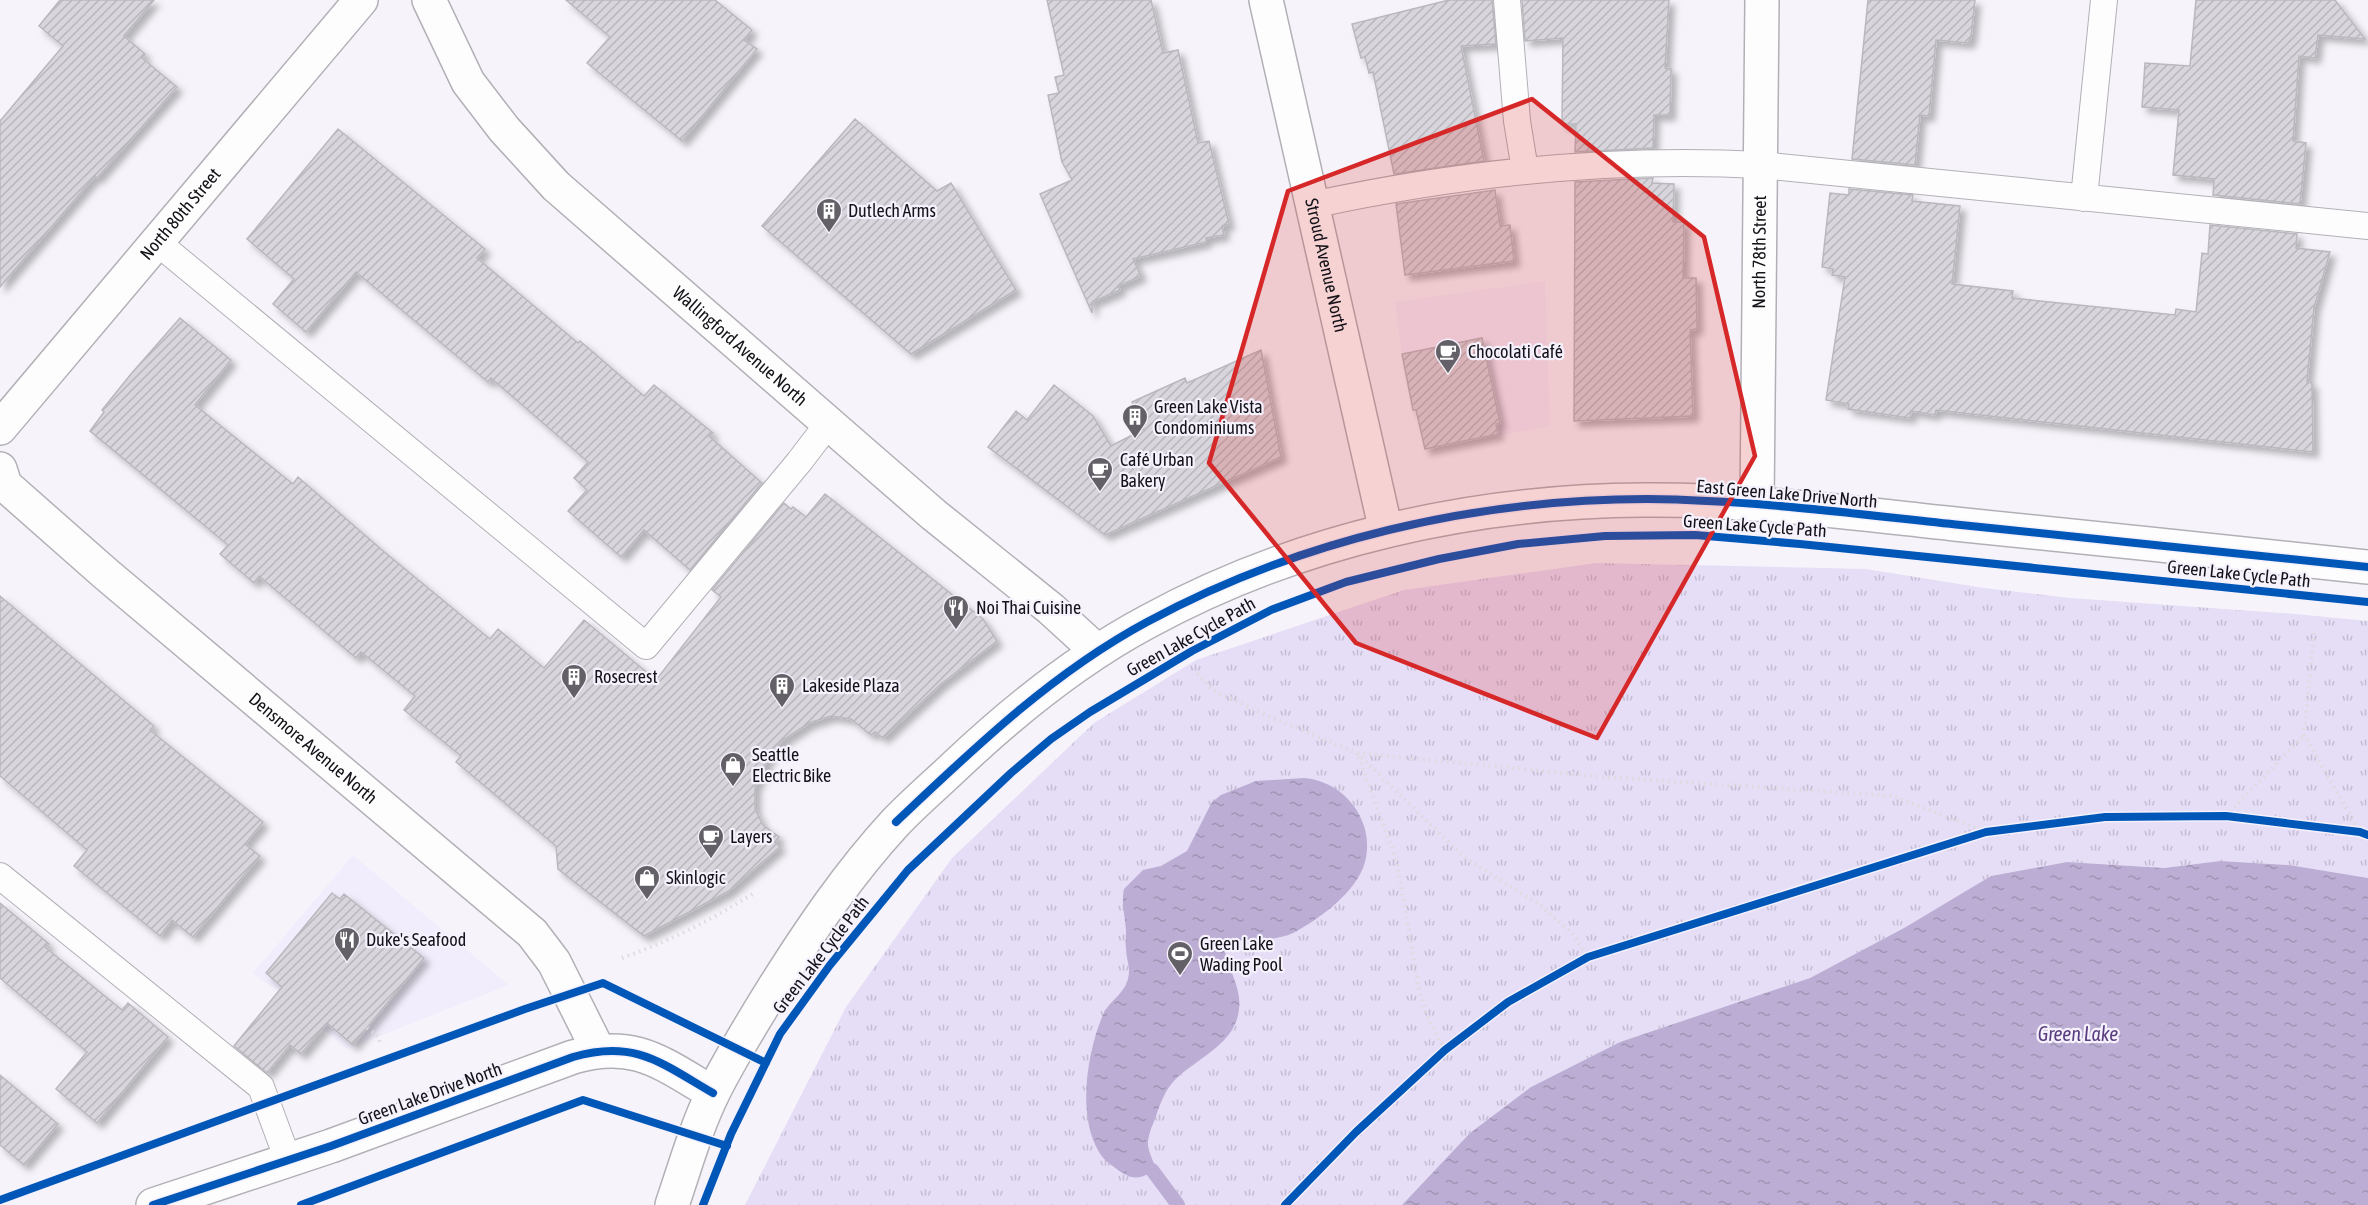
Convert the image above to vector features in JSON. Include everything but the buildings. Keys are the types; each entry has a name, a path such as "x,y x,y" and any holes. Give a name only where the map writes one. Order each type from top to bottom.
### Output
{"street":[{"name":"North 80th Street","path":"0,428 361,0"},
{"name":"Wallingford Avenue North","path":"429,0 468,82 504,129 539,169 676,293 934,514 1051,609 1097,651"},
{"name":"Stroud Avenue North","path":"1266,0 1386,531"},
{"name":"North 78th Street","path":"1757,504 1762,0"},
{"name":"Densmore Avenue North","path":"0,469 5,485 106,574 532,933 554,962 598,1050"},
{"name":"East Green Lake Drive North","path":"672,1205 713,1093 755,1019 841,887 896,822 991,733 1097,651 1147,622 1215,588 1264,568 1334,545 1456,516 1566,502 1646,499 1757,504 2368,567"},
{"name":"Green Lake Drive North","path":"153,1205 288,1160 598,1050 642,1055 656,1060 713,1093"}],"lane":[{"path":"1507,0 1517,121 1525,170"},
{"path":"2084,198 2104,0"},
{"path":"1312,205 1525,170 1701,162 1761,165 2368,226"},
{"path":"158,243 646,646 828,424"},
{"path":"0,876 261,1088 288,1160"}],"path":[{"path":"2314,633 2304,735 2360,832"},
{"path":"1197,674 1212,690 1358,753 1606,777 1893,796 1986,832"},
{"path":"2226,816 2304,735"},
{"path":"1358,753 1464,857 1541,906 1572,933 1588,957"},
{"path":"1358,753 1397,862 1419,990 1431,1025 1445,1050"},
{"path":"622,958 676,937 713,919 756,892"},
{"path":"368,1028 378,1036 380,1043"}],"highlighted area":[{"path":"1532,99 1704,237 1755,456 1597,738 1356,643 1209,463 1288,191"}],"shaded area":[{"path":"1545,281 1550,426 1425,449 1416,410 1413,410 1395,302"},
{"path":"353,855 509,985 347,1049 278,991 257,977 253,973"}],"green space":[{"path":"1596,563 1866,569 1984,588 2070,598 2368,621 2368,878 2289,865 2220,861 2164,868 2067,862 1991,876 1904,928 1810,978 1620,1042 1531,1087 1470,1133 1402,1205 745,1205 846,1007 952,858 1094,723 1196,660 1404,590"}],"water":[{"name":"Green Lake Wading Pool","path":"1304,778 1333,787 1355,808 1366,836 1367,852 1363,868 1343,897 1313,921 1293,933 1278,938 1230,942 1225,952 1239,995 1236,1022 1222,1042 1182,1074 1167,1090 1148,1139 1155,1167 1148,1174 1140,1177 1127,1175 1110,1164 1099,1152 1092,1137 1086,1103 1092,1049 1102,1017 1128,979 1124,889 1143,870 1161,866 1187,851 1212,802 1221,795 1256,781"},
{"name":"Green Lake","path":"2220,861 2289,865 2368,878 2368,1205 1402,1205 1470,1133 1531,1087 1620,1042 1810,978 1904,928 1991,876 2067,862 2164,868"}],"waterway":[{"path":"1152,1170 1178,1205"}],"cycle path":[{"name":"Green Lake Cycle Path","path":"896,822 984,740 1046,688 1112,642 1147,622 1205,593 1265,568 1326,547 1453,516 1583,501 1647,499 1726,502 1843,512 2368,567"},
{"name":"Green Lake Cycle Path","path":"703,1205 731,1134 780,1034 830,965 908,870 1011,773 1051,739 1090,712 1192,651 1271,610 1346,582 1439,559 1518,544 1605,536 1695,535 2368,602"},
{"path":"1285,1205 1356,1132 1445,1050 1508,1002 1588,957 1986,832 2105,817 2226,816 2360,832 2368,835"},
{"path":"0,1200 525,1009 603,983 766,1063"},
{"path":"153,1205 331,1146 573,1057 595,1052 614,1051 647,1057 713,1093"},
{"path":"301,1205 583,1100 727,1146"}],"place":[{"name":"Dutlech Arms","path":"829,234"},
{"name":"Chocolati Café","path":"1448,375"},
{"name":"Green Lake Vista Condominiums","path":"1135,440"},
{"name":"Café Urban Bakery","path":"1100,493"},
{"name":"Noi Thai Cuisine","path":"956,631"},
{"name":"Rosecrest","path":"574,700"},
{"name":"Lakeside Plaza","path":"782,709"},
{"name":"Seattle Electric Bike","path":"733,788"},
{"name":"Layers","path":"711,860"},
{"name":"Skinlogic","path":"647,901"},
{"name":"Duke's Seafood","path":"347,963"},
{"name":"Green Lake Wading Pool","path":"1180,977"}]}
